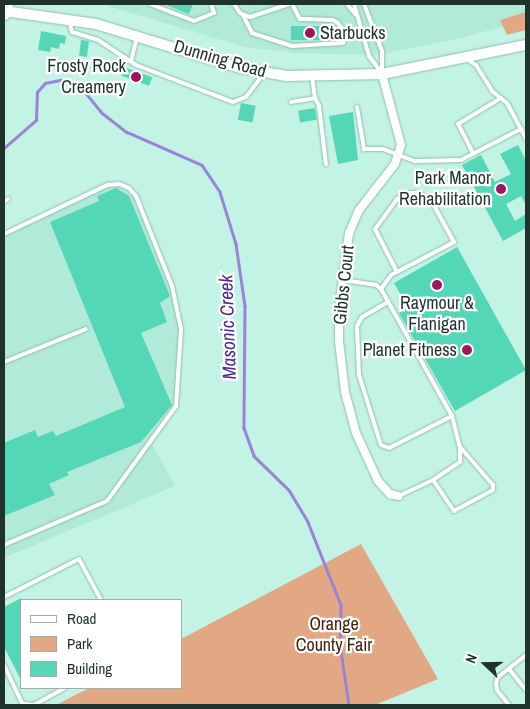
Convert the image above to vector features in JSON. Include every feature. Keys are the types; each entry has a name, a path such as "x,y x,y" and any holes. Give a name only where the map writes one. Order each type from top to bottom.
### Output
{"street":[{"name":"Dunning Road","path":"5,10 68,18 138,35 264,73 312,76 382,74 526,46"},
{"name":"Gibbs Court","path":"382,74 400,136 398,155 395,164 354,219 342,280 339,342 351,418 378,482 390,494 399,496"}],"lane":[{"path":"150,4 194,20 214,13 211,4"},
{"path":"234,4 243,15 252,33 292,46 344,43 343,30 333,20 300,19 291,4 257,16 243,15"},
{"path":"347,4 358,17"},
{"path":"354,4 369,56 382,74"},
{"path":"364,4 382,51 382,74"},
{"path":"68,18 72,32 98,40 131,61 233,102 246,97 264,73"},
{"path":"131,61 138,35"},
{"path":"467,59 476,65 501,98 526,138"},
{"path":"312,76 315,98 319,106 326,165"},
{"path":"291,102 315,98"},
{"path":"473,153 458,124 501,98"},
{"path":"357,108 366,155"},
{"path":"364,150 383,149 425,162 461,160 521,129"},
{"path":"4,234 107,185 124,185 136,196 172,286 181,329 176,406 107,501 4,545"},
{"path":"381,289 397,272 454,242 432,202 419,193 410,193 397,199 375,229 397,272"},
{"path":"4,202 8,199"},
{"path":"342,280 376,285 381,289 452,416 460,447 460,462 433,480 399,496"},
{"path":"388,302 362,317 357,326 359,375 382,445 390,448 452,416"},
{"path":"4,362 86,329"},
{"path":"433,480 454,511 493,490 460,447"},
{"path":"4,597 79,559 100,599"},
{"path":"510,705 497,690 496,683 526,655"},
{"path":"4,665 23,705 34,705 63,689"},
{"path":"509,669 526,690"}],"shaded area":[{"path":"101,4 526,4 526,20 461,38 377,55 297,53 245,47"},
{"path":"119,184 133,192 172,286 181,329 176,406 151,442 175,486 4,558 4,234 107,185"}],"green space":[{"path":"526,12 526,30 507,35 500,20"},
{"name":"Orange County Fair","path":"361,544 438,679 375,705 56,705 87,689 182,689 182,638"}],"building":[{"path":"164,4 193,4 189,14"},
{"name":"Starbucks","path":"291,26 330,26 330,40 291,40"},
{"path":"41,31 66,36 65,44 60,43 59,49 51,47 50,52 38,50"},
{"path":"81,40 89,41 87,57 79,56"},
{"name":"Frosty Rock Creamery","path":"124,67 152,77 149,86 121,75"},
{"path":"241,103 256,106 252,123 238,120"},
{"path":"315,108 317,120 300,123 298,111"},
{"path":"353,112 358,160 338,164 329,116"},
{"name":"Park Manor Rehabilitation","path":"518,145 526,161 526,205 521,196 506,204 515,221 526,214 526,228 503,241 462,165 481,155 495,182 511,174 500,154"},
{"path":"116,188 129,196 170,296 160,303 167,322 141,333 172,405 141,442 67,472 69,475 49,484 55,495 4,516 4,443 35,430 38,437 53,431 56,436 125,407 50,222 99,201 97,196"},
{"name":"Planet Fitness","path":"457,247 526,370 455,411 399,313 408,308 394,283"},
{"path":"21,598 20,678 4,647 4,607"}],"waterway":[{"name":"Masonic Creek","path":"4,148 36,120 37,92 45,83 61,80 81,87 101,112 127,132 202,165 220,192 236,244 245,306 244,428 254,456 289,490 308,522 341,605 340,644 349,705"}],"place":[{"name":"Starbucks","path":"310,33"},
{"name":"Frosty Rock Creamery","path":"136,77"},
{"name":"Park Manor Rehabilitation","path":"501,189"},
{"name":"Raymour & Flanigan","path":"437,285"},
{"name":"Planet Fitness","path":"467,350"}]}
